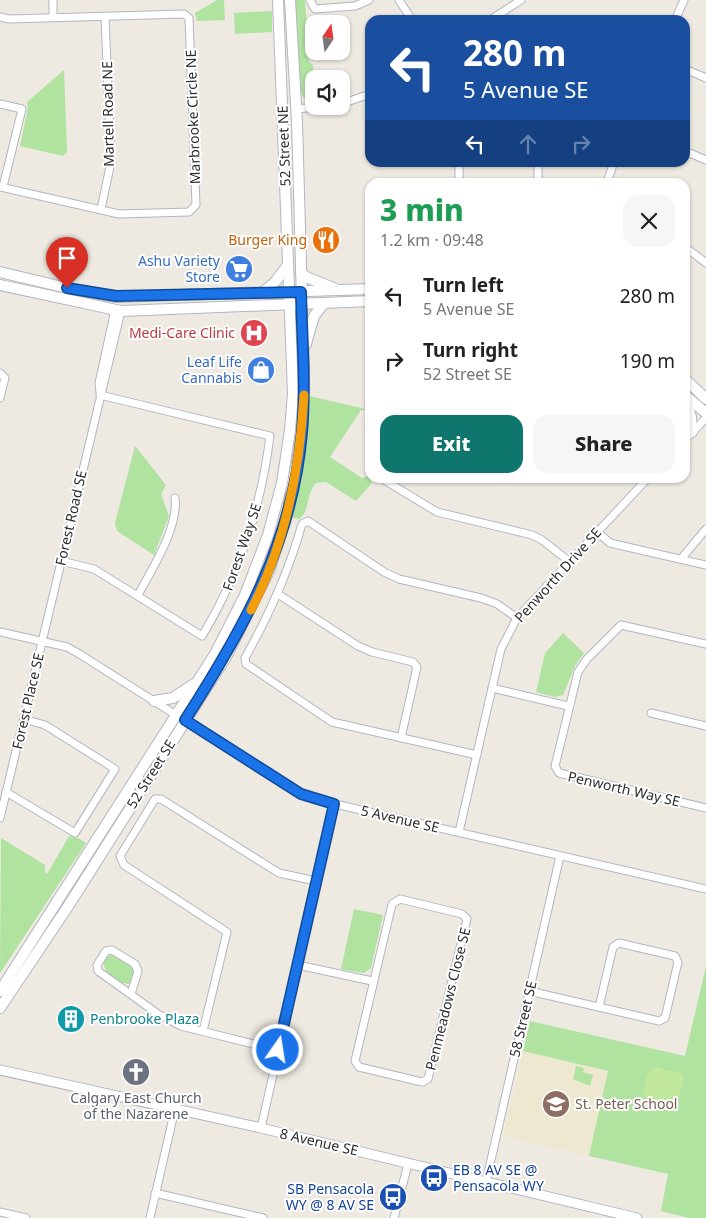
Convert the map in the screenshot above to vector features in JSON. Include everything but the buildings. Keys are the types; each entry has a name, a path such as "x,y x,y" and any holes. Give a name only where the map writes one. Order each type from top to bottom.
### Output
{"main road":[{"name":"52 Street NE","path":"278,0 287,266 290,293"},
{"name":"52 Street NE","path":"290,0 296,109 301,292"},
{"path":"263,292 275,282 287,266"},
{"path":"0,272 67,288 116,296 290,293 365,289"},
{"path":"301,272 306,277 340,290"},
{"path":"0,285 118,311 365,301"},
{"name":"52 Street SE","path":"0,990 243,626 269,570 280,538 294,485 302,434 304,349 301,292"},
{"name":"52 Street SE","path":"0,1008 67,908 181,718 198,680 215,654 245,595 268,535 282,484 292,393 290,293"},
{"path":"304,349 314,316 324,303"},
{"path":"262,305 279,310 290,320"},
{"path":"690,384 706,399"},
{"path":"690,399 706,413"},
{"path":"154,701 173,698 198,680"}],"street":[{"path":"52,0 53,17"},
{"path":"310,0 315,9 355,6 368,0"},
{"path":"399,0 409,15"},
{"path":"498,15 520,0"},
{"path":"677,15 684,0"},
{"name":"Marbrooke Circle NE","path":"0,17 9,19 184,14 189,18 196,205 189,212 119,214 1,187"},
{"name":"Martell Road NE","path":"101,210 111,162 105,17"},
{"path":"690,71 706,78"},
{"path":"350,101 365,96"},
{"path":"0,104 22,109 1,187"},
{"path":"282,109 305,108"},
{"path":"690,153 706,160"},
{"path":"690,251 706,263"},
{"name":"Forest Road SE","path":"42,641 100,394 99,383 118,311"},
{"path":"0,373 5,378 0,398"},
{"name":"Forest Way SE","path":"61,561 94,569 202,636 224,600 255,518 266,470 270,436 100,394"},
{"path":"690,434 706,418"},
{"path":"389,483 437,512 532,535 542,540 570,562"},
{"name":"Penworth Drive SE","path":"458,832 501,649 517,618 641,483"},
{"path":"138,595 156,560 176,512 174,498"},
{"path":"477,755 332,722 246,664 245,658 278,594 293,558 302,524 308,522 384,572 399,579 481,598 497,604 517,618"},
{"path":"681,559 706,529"},
{"path":"597,532 610,543 706,565"},
{"path":"278,594 358,646 372,652 414,662 417,667 401,738"},
{"name":"Penworth Way SE","path":"706,644 620,625 587,659 578,672 568,706 555,766 559,773 706,808"},
{"name":"5 Avenue SE","path":"0,632 67,647 82,655 301,794 334,804 706,889"},
{"name":"Forest Place SE","path":"0,818 42,641"},
{"path":"492,688 568,706"},
{"path":"651,713 706,726"},
{"path":"6,792 75,833 115,769 45,725 24,719"},
{"path":"203,1031 227,932 124,864 120,856 155,799 161,799 279,873 316,881"},
{"path":"261,1128 334,804"},
{"name":"58 Street SE","path":"486,1182 560,856"},
{"name":"Penmeadows Close SE","path":"400,899 462,914 467,919 428,1079 422,1082 359,1067 355,1062 372,981 392,904 400,899"},
{"path":"529,991 659,1021 665,1018 678,962 675,956 618,943 613,947 600,1007"},
{"path":"131,994 138,972 135,964 112,950 106,951 97,965 98,971 167,1020 181,1026 278,1050"},
{"path":"298,965 372,981"},
{"name":"8 Avenue SE","path":"0,1070 261,1128 637,1218"},
{"path":"150,1218 175,1109"},
{"path":"394,1218 408,1164"},
{"path":"156,1193 262,1218"},
{"path":"5,1214 26,1218"}],"shaded area":[{"name":"St. Peter School","path":"523,1051 608,1071 589,1156 503,1136"}],"green space":[{"path":"217,0 224,0 225,20 197,21 195,13"},
{"path":"294,0 305,0 305,60 309,60 313,65 313,70 305,70 305,98 298,88"},
{"path":"272,11 272,32 235,34 234,13"},
{"path":"64,70 67,152 63,156 20,146 28,107 27,102"},
{"path":"309,396 365,409 361,410 330,457 362,478 365,477 365,483 372,483 356,501 326,482 316,483 302,516 299,519 290,517 303,455"},
{"path":"135,446 166,485 161,494 169,516 154,555 117,531 115,523"},
{"path":"563,633 584,653 575,666 563,695 555,697 536,692 545,653"},
{"path":"69,836 78,838 86,843 0,973 1,838 45,865 45,872 47,874"},
{"path":"354,909 383,915 371,968 364,973 341,969"},
{"path":"110,955 125,962 133,970 133,979 129,984 120,982 107,972 103,964 104,959"},
{"path":"706,966 706,1218 689,1218 661,1211 668,1174 589,1156 608,1071 523,1051 530,1021 685,1056"},
{"path":"576,1066 584,1068 583,1072 593,1075 590,1086 573,1079"},
{"path":"655,1067 680,1073 684,1077 676,1107 659,1109 648,1101 643,1092 648,1072"}],"slow traffic":[{"path":"251,610 269,570 287,516 299,458 304,395"}],"place":[{"name":"Burger King","path":"326,240"},
{"name":"Ashu Variety Store","path":"239,269"},
{"name":"Medi-Care Clinic","path":"254,333"},
{"name":"Leaf Life Cannabis","path":"261,370"},
{"name":"Penbrooke Plaza","path":"71,1019"},
{"name":"Calgary East Church of the Nazarene","path":"136,1072"},
{"name":"St. Peter School","path":"556,1104"},
{"name":"EB 8 AV SE @ Pensacola WY","path":"434,1178"},
{"name":"SB Pensacola WY @ 8 AV SE","path":"393,1197"}],"route":[{"path":"67,288 116,296 301,292 304,349 302,434 287,516 269,570 243,626 226,657 185,720 301,794 334,804 278,1050"}]}
